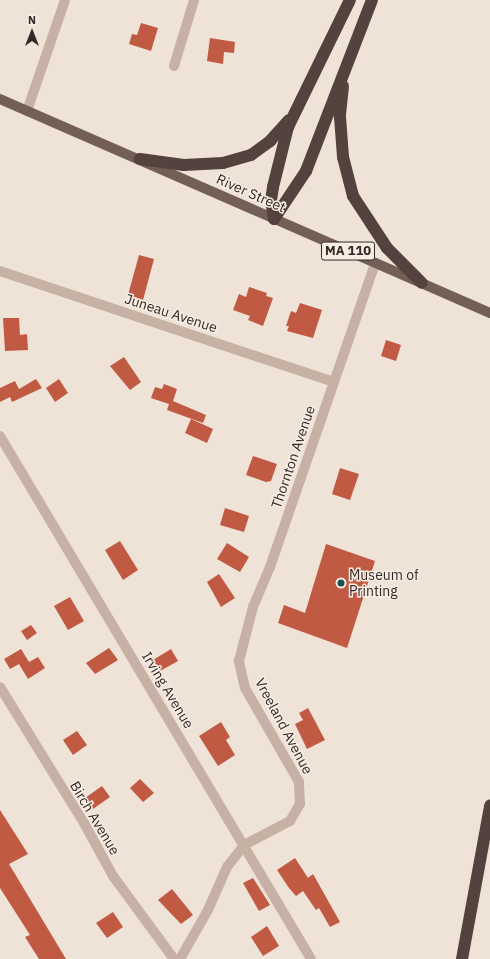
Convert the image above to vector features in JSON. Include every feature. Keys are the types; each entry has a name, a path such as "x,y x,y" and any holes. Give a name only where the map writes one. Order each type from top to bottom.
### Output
{"highway":[{"path":"274,219 271,200 288,127 350,0"},
{"path":"274,219 306,171 372,0"},
{"path":"344,72 340,117 343,157 353,196 387,248 422,282"},
{"path":"140,159 184,165 223,164 251,155 270,141 296,113"},
{"path":"462,959 490,806"}],"main road":[{"name":"River Street","path":"0,99 490,313"}],"street":[{"path":"27,111 65,0"},
{"path":"174,66 194,0"},
{"name":"Thornton Avenue","path":"239,661 253,607 270,567 376,263"},
{"name":"Juneau Avenue","path":"0,271 334,382"},
{"name":"Irving Avenue","path":"0,436 311,959"},
{"name":"Vreeland Avenue","path":"239,661 245,688 299,782 300,804 290,820 244,845"},
{"name":"Birch Avenue","path":"0,687 84,823 113,876 174,959"},
{"path":"180,959 208,910 228,867 244,845"}],"building":[{"path":"141,23 158,28 151,51 129,44 132,34 137,35"},
{"path":"210,38 235,42 234,53 224,52 223,64 207,61"},
{"path":"139,255 154,259 143,300 128,295"},
{"path":"249,287 267,293 266,296 273,298 263,326 248,320 250,316 233,310 239,294 246,297"},
{"path":"300,303 322,310 313,338 287,331 289,326 286,326 291,311 296,313"},
{"path":"3,318 19,318 20,335 27,334 28,350 5,351"},
{"path":"386,340 401,345 396,361 381,356"},
{"path":"124,357 141,382 130,390 110,366"},
{"path":"36,379 42,388 12,402 10,397 0,402 0,388 15,381 19,389"},
{"path":"59,379 68,393 55,402 46,388"},
{"path":"164,384 177,389 173,401 206,415 203,423 167,410 169,404 151,398 155,387 162,389"},
{"path":"191,419 213,429 207,443 185,433"},
{"path":"253,456 277,464 271,481 266,482 246,475"},
{"path":"340,468 359,474 350,500 332,494"},
{"path":"225,508 249,516 244,532 220,525"},
{"path":"120,541 138,570 123,580 105,550"},
{"path":"227,543 249,557 240,572 217,559"},
{"name":"Museum of Printing","path":"326,544 375,561 347,648 278,623 284,605 305,613"},
{"path":"219,574 235,598 221,607 207,582"},
{"path":"70,597 84,621 68,630 54,606"},
{"path":"31,625 37,633 27,640 21,631"},
{"path":"109,648 118,660 95,674 86,663"},
{"path":"21,649 29,662 38,657 45,668 28,679 19,664 10,669 4,659"},
{"path":"171,649 178,661 160,671 153,660"},
{"path":"308,708 325,740 307,749 295,724 303,720 299,713"},
{"path":"221,722 230,737 226,740 235,755 218,766 199,736"},
{"path":"77,731 87,745 73,755 63,740"},
{"path":"140,779 154,793 143,802 130,788"},
{"path":"102,786 110,797 93,809 85,798"},
{"path":"0,810 28,854 9,864 66,959 39,959 25,937 30,935 0,888"},
{"path":"295,858 308,878 313,874 340,922 330,927 319,908 316,910 303,891 296,896 289,888 277,870"},
{"path":"253,878 270,905 259,911 243,883"},
{"path":"172,889 193,915 181,924 158,900"},
{"path":"113,912 123,927 107,938 96,923"},
{"path":"267,926 279,946 263,956 251,937"}],"place":[{"name":"Museum of Printing","path":"341,583"}]}
